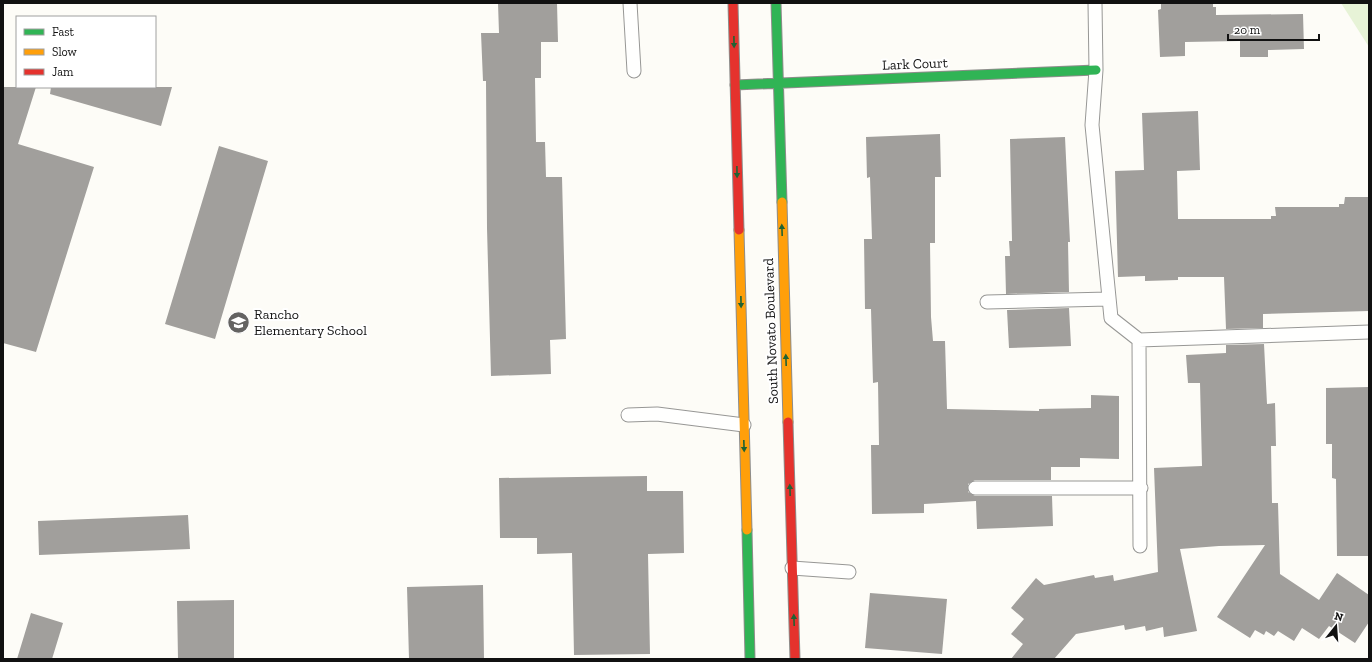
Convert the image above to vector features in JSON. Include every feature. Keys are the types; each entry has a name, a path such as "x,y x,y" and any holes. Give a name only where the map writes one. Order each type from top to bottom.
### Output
{"main road":[{"name":"South Novato Boulevard","path":"733,3 750,659"},
{"name":"South Novato Boulevard","path":"776,3 795,659"},
{"name":"Lark Court","path":"735,85 1096,70"}],"lane":[{"path":"630,3 634,71"},
{"path":"1095,3 1096,70 1092,125 1111,318 1139,340 1369,332"},
{"path":"987,302 1108,299"},
{"path":"1139,340 1140,546"},
{"path":"628,415 657,414 744,426"},
{"path":"975,488 1140,488"},
{"path":"792,568 848,572"}],"green space":[{"path":"1341,3 1369,3 1369,47"}],"building":[{"path":"498,3 557,3 558,42 541,42 541,78 535,78 536,142 545,142 546,177 562,177 566,339 550,340 551,374 491,376 487,228 486,81 483,81 481,33 499,33"},
{"path":"1161,3 1213,3 1213,7 1216,7 1216,15 1303,14 1304,49 1268,50 1268,57 1240,57 1240,41 1185,42 1185,56 1160,57 1158,10 1161,9"},
{"path":"3,87 36,88 18,144 94,167 36,352 3,343"},
{"path":"172,87 161,126 50,94 51,88"},
{"path":"1198,111 1200,170 1177,171 1178,219 1271,219 1271,216 1276,216 1275,207 1339,207 1339,204 1344,204 1345,197 1369,197 1369,311 1263,314 1263,328 1226,329 1224,277 1178,277 1178,280 1145,281 1145,276 1118,277 1115,171 1144,170 1142,113"},
{"path":"940,134 941,177 935,177 935,243 930,243 931,317 933,341 945,341 947,409 1039,411 1039,409 1091,408 1091,395 1119,396 1119,459 1080,458 1080,467 1051,467 1051,480 975,480 968,484 968,492 975,496 1052,496 1053,526 977,529 976,501 924,504 924,513 872,514 871,445 879,445 878,382 873,383 871,309 865,309 864,239 872,239 870,177 867,178 866,137"},
{"path":"1065,137 1070,242 1068,242 1069,292 1006,294 1005,256 1010,256 1009,241 1012,241 1010,139"},
{"path":"219,146 268,161 215,339 165,324"},
{"path":"1069,308 1071,346 1009,348 1007,310"},
{"path":"1264,344 1267,404 1275,403 1276,446 1271,446 1272,503 1278,503 1280,574 1319,600 1337,573 1369,595 1369,622 1355,643 1329,626 1319,639 1302,628 1294,641 1278,631 1274,636 1266,631 1264,635 1255,630 1250,638 1217,617 1265,545 1219,546 1180,549 1197,631 1164,637 1163,627 1146,631 1145,626 1125,630 1124,625 1076,634 1054,659 1011,659 1023,644 1011,634 1024,619 1011,608 1036,578 1044,585 1094,575 1095,578 1113,575 1114,581 1158,572 1154,468 1202,466 1200,383 1188,383 1186,355 1226,353 1226,345"},
{"path":"1369,387 1369,556 1337,556 1336,479 1332,478 1332,444 1326,444 1326,388"},
{"path":"647,476 647,491 683,491 684,553 648,554 650,654 574,655 572,553 537,554 537,538 500,538 499,478"},
{"path":"188,515 190,549 39,555 38,521"},
{"path":"483,585 484,659 409,659 407,587"},
{"path":"870,593 947,599 942,654 865,648"},
{"path":"234,600 234,659 178,659 177,601"},
{"path":"31,613 63,623 52,659 17,659"}],"traffic: fast":[{"path":"776,3 782,202"},
{"path":"735,85 1096,70"},
{"path":"747,530 750,659"}],"traffic: slow":[{"path":"782,202 788,422"},
{"path":"739,230 747,530"}],"traffic: jam":[{"path":"733,3 739,230"},
{"path":"788,422 795,659"}],"place":[{"name":"Rancho Elementary School","path":"238,322"}]}
